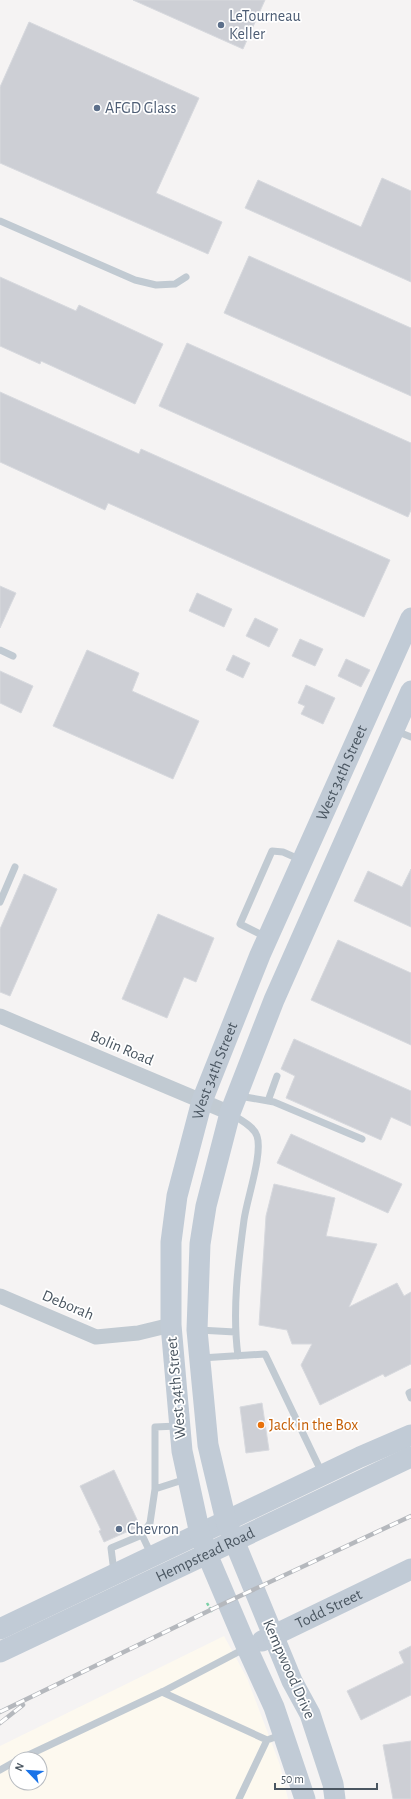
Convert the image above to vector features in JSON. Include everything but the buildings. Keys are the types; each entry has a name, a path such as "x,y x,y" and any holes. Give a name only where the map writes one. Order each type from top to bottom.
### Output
{"main road":[{"name":"West 34th Street","path":"207,1554 200,1534 182,1451 171,1325 171,1242 177,1196 202,1101 268,938 411,618"},
{"name":"West 34th Street","path":"234,1541 226,1521 208,1445 197,1330 200,1244 206,1206 233,1104 274,1000 323,888 402,734 411,690"},
{"path":"299,868 323,888"},
{"name":"Hempstead Road","path":"0,1652 119,1584 157,1566 200,1534 323,1475 411,1436"},
{"name":"Hempstead Road","path":"157,1566 207,1554 411,1457"},
{"name":"Kempwood Drive","path":"234,1541 292,1681 310,1714 333,1784 335,1799"},
{"name":"Kempwood Drive","path":"207,1554 274,1707 275,1737 305,1799"},
{"name":"Todd Street","path":"247,1648 410,1572"},
{"name":"Hempstead Road","path":"0,1629 119,1584"}],"street":[{"name":"Bolin Road","path":"0,1016 202,1101 233,1104"},
{"name":"Deborah","path":"0,1296 96,1337 138,1333 171,1325"}],"lane":[{"path":"0,221 135,280 156,285 176,284 186,277"},
{"path":"0,650 13,656"},
{"path":"268,938 240,924 272,851 282,852 299,868"},
{"path":"0,902 15,868"},
{"path":"268,1101 277,1076"},
{"path":"233,1104 268,1101 362,1139"},
{"path":"233,1104 257,1135 259,1147 244,1218 236,1301 235,1332 238,1356"},
{"path":"197,1330 235,1332"},
{"path":"200,1358 265,1354 323,1475"},
{"path":"411,1392 409,1393 411,1398"},
{"path":"119,1584 111,1548 142,1536 150,1523 154,1489 155,1428 180,1426"},
{"path":"154,1489 188,1478"},
{"path":"142,1536 157,1566"},
{"path":"37,1751 162,1692 247,1648"},
{"path":"162,1692 275,1737 239,1799"}],"shaded area":[{"path":"224,1636 247,1678 280,1765 288,1799 0,1799 0,1746"}],"railway":[{"path":"0,1712 227,1602 411,1516"},
{"path":"0,1723 23,1705"}],"place":[{"name":"LeTourneau Keller","path":"221,25"},
{"name":"AFGD Glass","path":"97,108"},
{"name":"Jack in the Box","path":"261,1425"},
{"name":"Chevron","path":"119,1529"}]}
